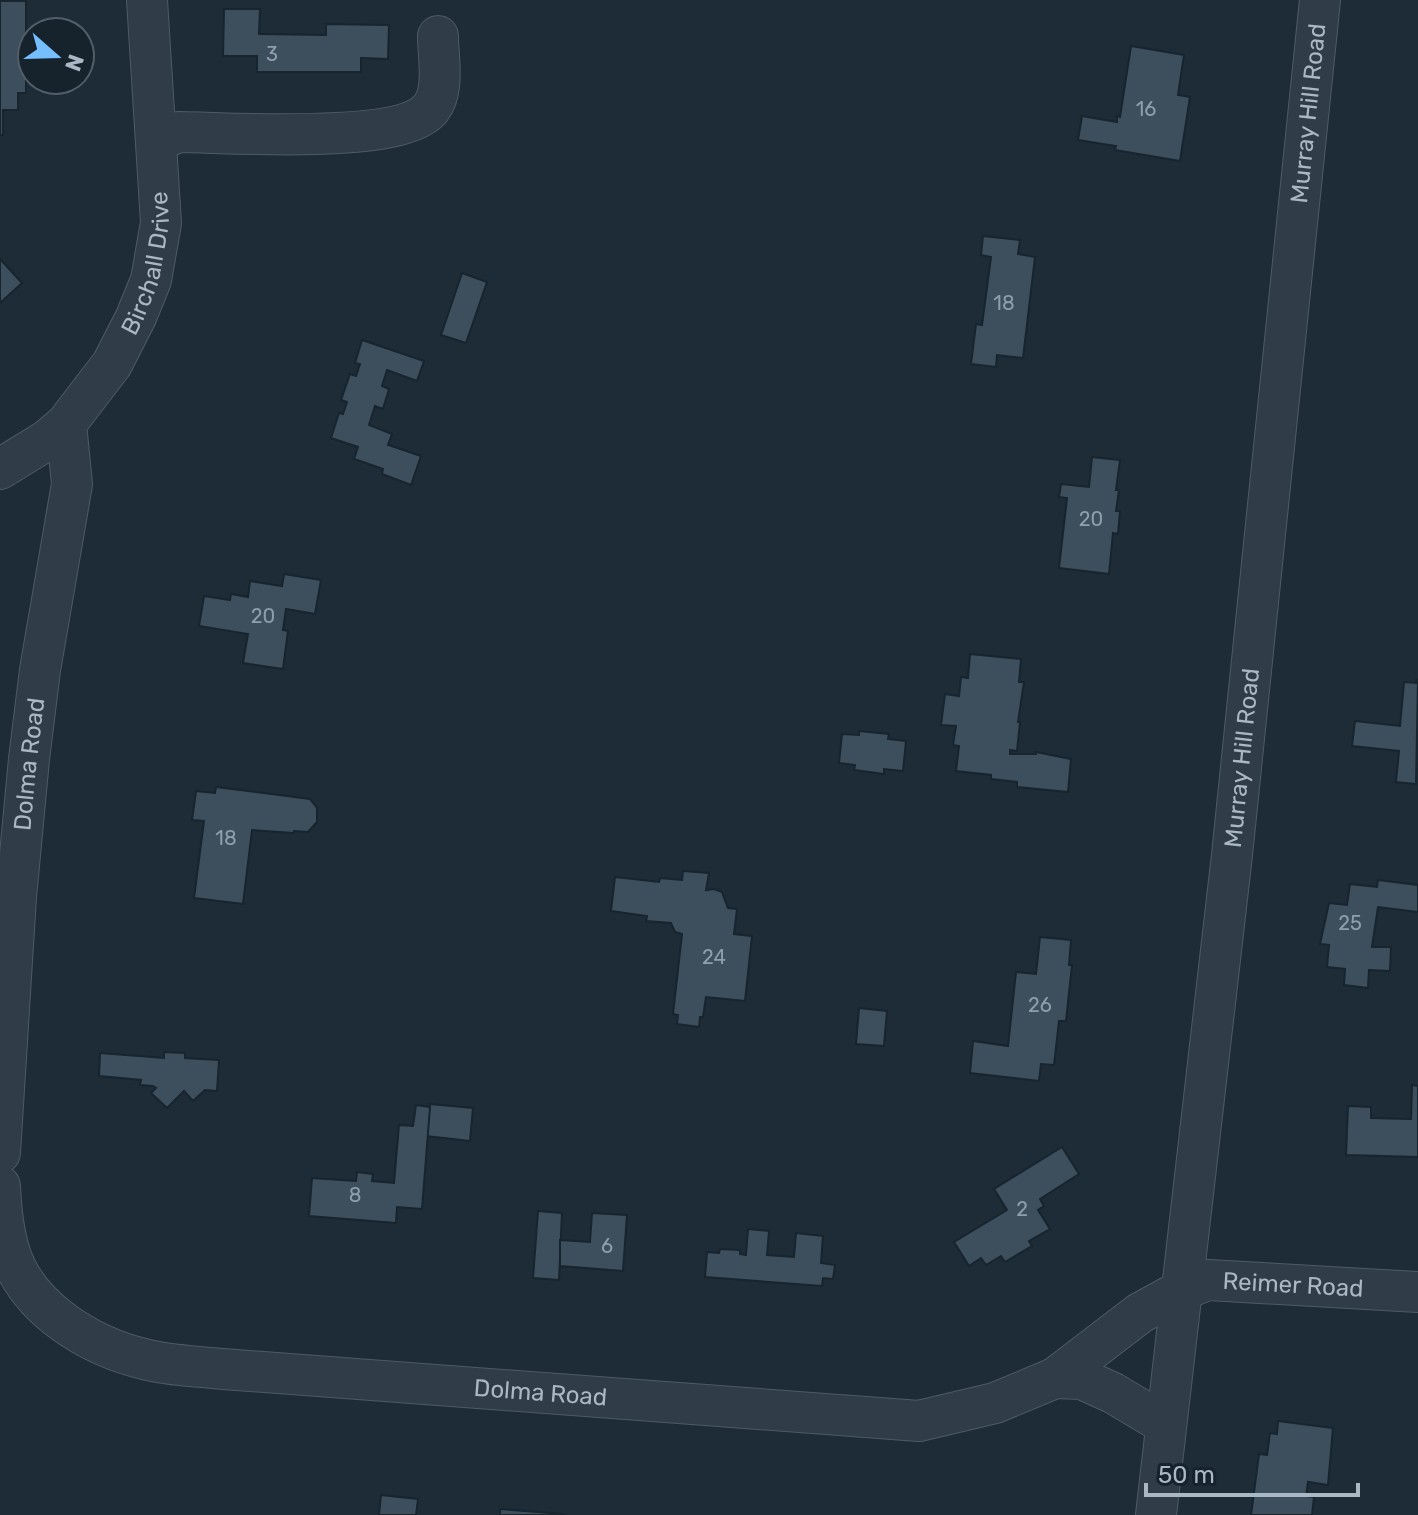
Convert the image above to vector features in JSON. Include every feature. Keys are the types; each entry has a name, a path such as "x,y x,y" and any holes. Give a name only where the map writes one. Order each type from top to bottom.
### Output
{"street":[{"name":"Birchall Drive","path":"0,469 47,440 66,424 112,364 151,280 161,223 147,0"},
{"name":"Murray Hill Road","path":"1156,1515 1232,855 1320,0"},
{"path":"158,141 178,132 370,132 421,118 433,106 439,91 438,36"},
{"name":"Dolma Road","path":"0,1153 16,897 29,759 40,670 72,484 66,424"},
{"name":"Dolma Road","path":"0,1186 2,1220 11,1256 27,1284 47,1308 76,1331 146,1360 238,1370 919,1421 995,1403 1055,1378"},
{"name":"Reimer Road","path":"1055,1378 1140,1313 1208,1280 1418,1292"},
{"path":"1055,1378 1082,1379 1113,1393 1165,1424"}],"building":[{"path":"0,1 26,1 26,16 16,16 18,110 3,110 3,135 0,135"},
{"path":"224,9 260,9 259,34 326,35 326,24 389,25 388,59 361,58 361,72 257,72 257,56 223,56"},
{"path":"1131,46 1184,55 1178,95 1190,97 1180,161 1078,140 1082,116 1117,122 1117,116 1120,117"},
{"path":"983,236 1020,240 1018,254 1035,257 1023,358 997,355 996,367 971,364 976,324 982,325 991,257 981,255"},
{"path":"0,259 22,283 0,303"},
{"path":"462,273 487,282 466,343 441,335"},
{"path":"362,340 424,361 417,381 387,370 382,386 389,389 383,409 375,406 369,425 392,434 388,445 421,456 411,485 382,474 383,469 354,459 358,447 331,438 339,413 343,414 347,402 341,400 350,374 356,376 360,364 355,363"},
{"path":"1092,457 1120,460 1116,490 1119,490 1116,511 1120,511 1118,534 1113,533 1109,574 1059,568 1067,498 1059,497 1061,484 1089,487"},
{"path":"284,574 321,580 315,614 286,609 283,630 288,631 283,669 243,663 248,634 199,626 204,596 230,600 231,594 248,597 250,581 282,586"},
{"path":"970,654 1021,659 1019,682 1024,682 1017,751 1010,750 1010,754 1036,752 1071,759 1068,792 1017,787 1017,782 991,779 991,775 956,771 959,746 953,745 956,726 941,725 945,694 959,696 961,677 968,678"},
{"path":"1418,680 1416,784 1396,782 1399,751 1352,746 1355,721 1400,726 1404,682 1416,683"},
{"path":"859,731 889,734 888,739 906,741 903,771 884,769 884,774 854,770 855,765 839,763 842,734 859,735"},
{"path":"216,787 310,799 317,808 317,822 308,832 252,830 243,904 194,898 204,821 192,820 196,791 215,793"},
{"path":"683,871 709,873 706,890 722,892 728,908 737,909 734,934 752,936 745,1001 706,997 699,1027 677,1024 678,1015 673,1014 682,934 675,932 671,923 646,921 647,916 611,911 615,877 659,882 660,878 682,880"},
{"path":"1378,880 1418,885 1418,912 1378,907 1372,947 1391,947 1390,971 1369,970 1368,988 1344,985 1345,969 1327,967 1329,945 1320,944 1329,903 1347,905 1350,884 1377,887"},
{"path":"1040,937 1071,940 1069,965 1072,965 1066,1021 1059,1021 1054,1065 1041,1064 1039,1081 970,1073 973,1041 1008,1046 1016,972 1036,974"},
{"path":"859,1008 887,1011 884,1046 856,1044"},
{"path":"164,1052 185,1053 185,1058 219,1060 217,1091 205,1090 193,1101 184,1091 167,1108 151,1093 156,1088 140,1085 141,1080 99,1076 100,1053 164,1058"},
{"path":"1412,1085 1418,1086 1418,1157 1346,1155 1348,1106 1371,1107 1371,1118 1411,1119"},
{"path":"430,1104 473,1108 470,1141 426,1136"},
{"path":"416,1105 430,1107 422,1209 397,1207 396,1223 309,1216 312,1178 356,1181 357,1172 373,1174 372,1181 394,1183 399,1125 413,1126"},
{"path":"1062,1147 1079,1174 1040,1199 1044,1206 1038,1210 1050,1229 1029,1241 1032,1246 1005,1262 1001,1256 986,1265 981,1258 969,1266 954,1242 1007,1210 994,1189"},
{"path":"538,1211 562,1213 559,1280 533,1278"},
{"path":"592,1213 627,1215 623,1271 560,1266 560,1240 590,1242"},
{"path":"748,1229 769,1231 767,1255 794,1257 796,1233 823,1236 821,1263 835,1265 833,1279 823,1278 822,1286 705,1277 707,1252 740,1250 740,1254 746,1255"},
{"path":"1278,1421 1333,1428 1328,1485 1308,1482 1306,1496 1314,1497 1312,1515 1251,1515 1259,1454 1267,1455 1270,1433 1277,1434"},
{"path":"381,1495 418,1499 416,1515 379,1515"},
{"path":"500,1509 564,1514 500,1515"}]}
